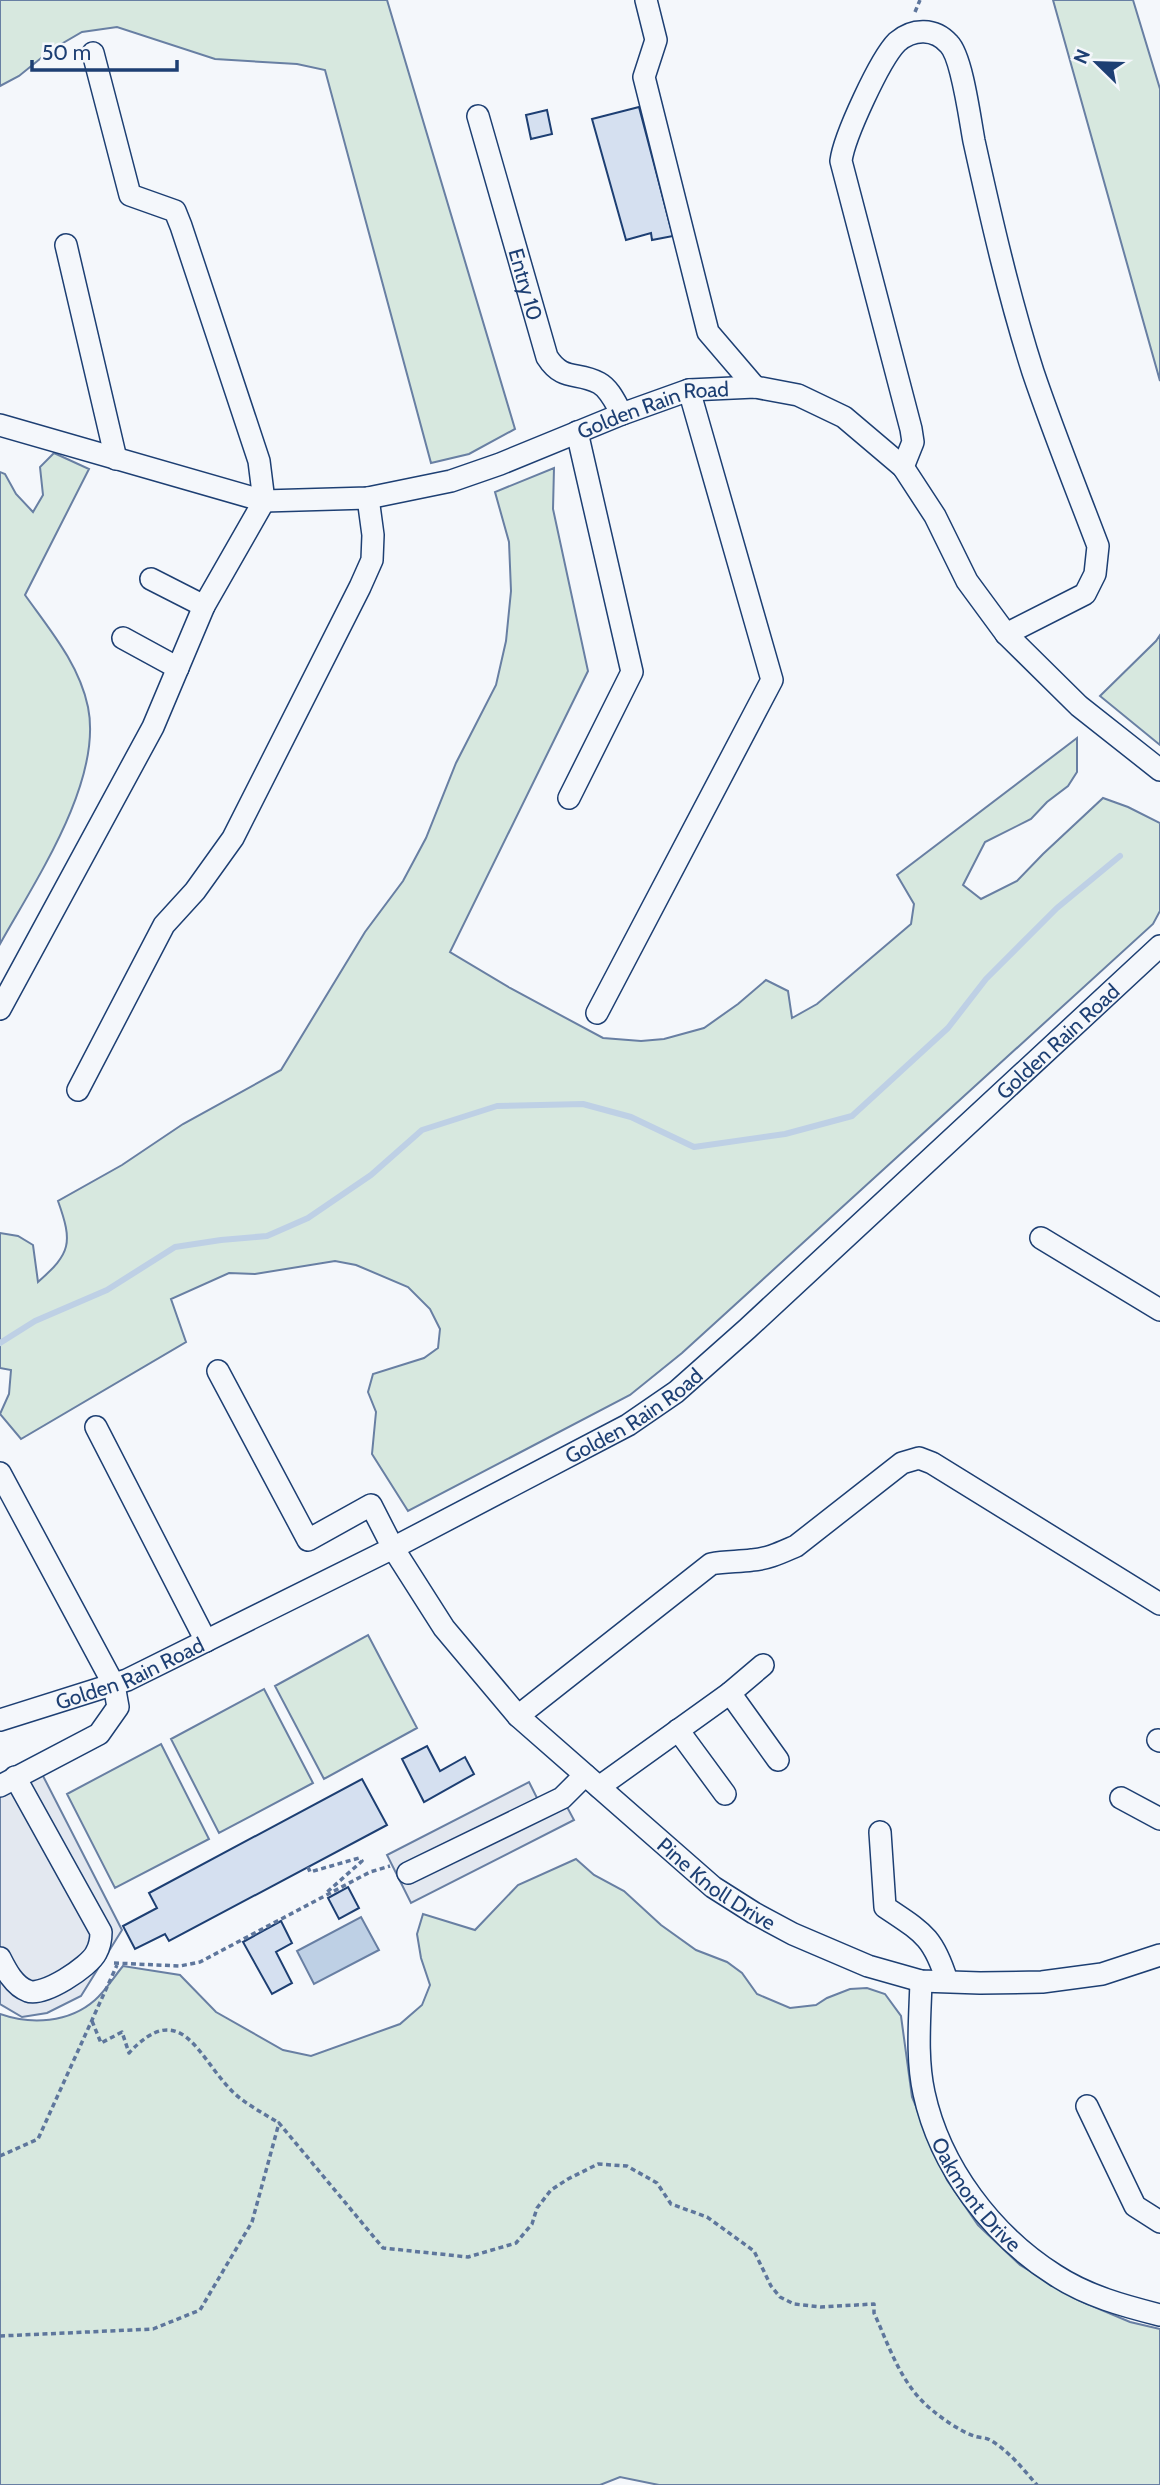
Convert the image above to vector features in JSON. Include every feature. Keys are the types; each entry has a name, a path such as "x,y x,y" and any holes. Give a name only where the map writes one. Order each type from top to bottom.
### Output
{"street":[{"path":"646,0 656,40 644,77 708,332 755,387"},
{"path":"903,467 913,442 911,429 841,161 848,132 888,55 898,42 912,33 925,30 951,45 960,70 989,210 1033,371 1098,546 1095,574 1085,594 1006,634"},
{"path":"0,1009 153,727 204,606 264,501 259,461 181,226 175,211 130,195 93,53"},
{"name":"Entry 10","path":"478,116 547,357 554,368 564,374 588,378 601,384 622,414"},
{"path":"66,245 116,459"},
{"name":"Golden Rain Road","path":"0,425 264,501 368,498 451,481 689,390 755,387 798,395 844,417 903,467 935,516 967,581 1006,634 1079,706 1160,770"},
{"path":"597,1013 772,680 689,390"},
{"path":"569,798 632,672 577,432"},
{"path":"78,1090 164,925 195,891 233,838 360,587 372,561 373,535 368,498"},
{"path":"151,579 204,606"},
{"path":"123,638 178,668"},
{"name":"Golden Rain Road","path":"0,1720 114,1685 393,1548 628,1425 676,1392 747,1329 1160,946"},
{"path":"1041,1238 1160,1310"},
{"name":"Pine Knoll Drive","path":"218,1371 308,1540 371,1505 393,1548 444,1628 519,1716 713,1886 754,1913 793,1934 868,1966 921,1981 1042,1982 1102,1974 1160,1955"},
{"path":"96,1427 206,1641"},
{"path":"519,1716 711,1564 728,1560 753,1560 776,1555 796,1546 901,1462 919,1458 932,1463 1160,1604"},
{"path":"0,1473 114,1685 118,1707 99,1734 8,1781 101,1932 101,1942 96,1955 66,1979 42,1991 30,1993 12,1979 0,1958"},
{"path":"408,1873 592,1781 678,1730 764,1665"},
{"path":"730,1693 778,1760"},
{"path":"678,1730 725,1794"},
{"path":"1121,1798 1160,1819"},
{"path":"880,1832 884,1907 918,1930 934,1945 947,1981"},
{"name":"Oakmont Drive","path":"921,1981 920,2067 923,2091 946,2155 969,2193 995,2225 1024,2252 1056,2276 1116,2304 1160,2315"},
{"path":"1087,2106 1135,2206 1160,2222"}],"path":[{"path":"308,1867 310,1872 359,1858 362,1861 321,1898"},
{"path":"96,1955 117,1965 180,1966 200,1962 382,1867 408,1873"},
{"path":"0,2156 38,2139 117,1965"},
{"path":"92,2021 101,2043 122,2032 129,2053 147,2038 164,2029 177,2029 189,2039 232,2091 278,2123 383,2248 468,2258 516,2243 532,2224 537,2208 551,2190 598,2164 627,2166 657,2183 671,2204 707,2217 754,2251 771,2286 780,2297 794,2304 821,2307 874,2304 874,2313 901,2376 931,2410 972,2436 988,2439 1008,2454 1037,2485"},
{"path":"0,2336 153,2329 200,2309 252,2222 278,2123"}],"shaded area":[{"path":"0,0 387,0 515,429 469,454 431,463 325,70 297,64 215,59 117,27 82,32 0,86"},
{"path":"1053,0 1133,0 1160,89 1160,381"},
{"path":"54,453 89,469 25,595 78,676 88,707 90,736 86,766 63,830 0,944 0,472 5,474 16,494 33,512 43,495 40,467"},
{"path":"554,468 553,509 588,671 450,952 603,1038 641,1041 664,1039 704,1028 766,980 788,991 792,1018 817,1004 911,924 914,904 897,875 1077,738 1077,772 1068,786 1031,819 985,842 963,885 981,899 1017,881 1103,798 1160,823 1160,911 1153,924 682,1353 630,1395 408,1511 372,1454 376,1412 368,1392 373,1374 424,1358 438,1348 440,1329 430,1309 408,1287 356,1265 335,1261 255,1274 229,1273 171,1299 186,1342 21,1439 0,1414 9,1394 11,1370 0,1368 0,1233 18,1236 33,1245 38,1282 57,1263 66,1246 66,1227 58,1201 122,1165 183,1124 281,1070 365,932 403,881 426,838 456,763 496,685 506,641 511,591 509,542 495,492"},
{"path":"1160,635 1160,745 1100,696"},
{"path":"368,1635 417,1728 324,1779 275,1686"},
{"path":"264,1689 313,1783 219,1833 171,1739"},
{"path":"161,1744 209,1839 115,1888 67,1794"},
{"path":"41,1772 122,1930 81,1996 47,2013 22,2017 0,2004 0,1794"},
{"path":"529,1782 538,1800 558,1790 574,1820 411,1903 387,1855"},
{"path":"576,1859 594,1875 624,1891 661,1925 696,1950 727,1962 742,1973 757,1994 790,2008 816,2005 850,1989 867,1988 885,1994 901,2016 912,2097 947,2180 978,2225 1020,2265 1078,2300 1130,2322 1160,2329 1160,2485 659,2485 620,2477 600,2485 0,2485 0,2014 24,2020 49,2020 74,2013 95,2000 123,1966 180,1975 216,2012 283,2050 311,2056 400,2024 422,2005 430,1985 417,1934 423,1914 475,1930 518,1885"}],"water":[{"path":"361,1917 379,1950 314,1984 297,1951"}],"building":[{"path":"639,107 673,236 652,240 651,233 626,240 592,119"},
{"path":"547,110 552,134 531,139 526,115"},
{"path":"427,1746 440,1771 465,1757 474,1774 424,1802 402,1759"},
{"path":"362,1779 387,1825 169,1941 165,1934 135,1949 123,1926 157,1908 149,1893"},
{"path":"348,1887 359,1908 339,1919 328,1898"},
{"path":"281,1921 292,1943 276,1952 292,1983 272,1994 243,1942"}],"waterway":[{"path":"0,1343 35,1321 107,1290 175,1247 267,1236 308,1218 371,1175 422,1130 497,1106 583,1104 631,1117 694,1147 785,1134 852,1116 948,1028 986,979 1057,908 1120,856"}]}
